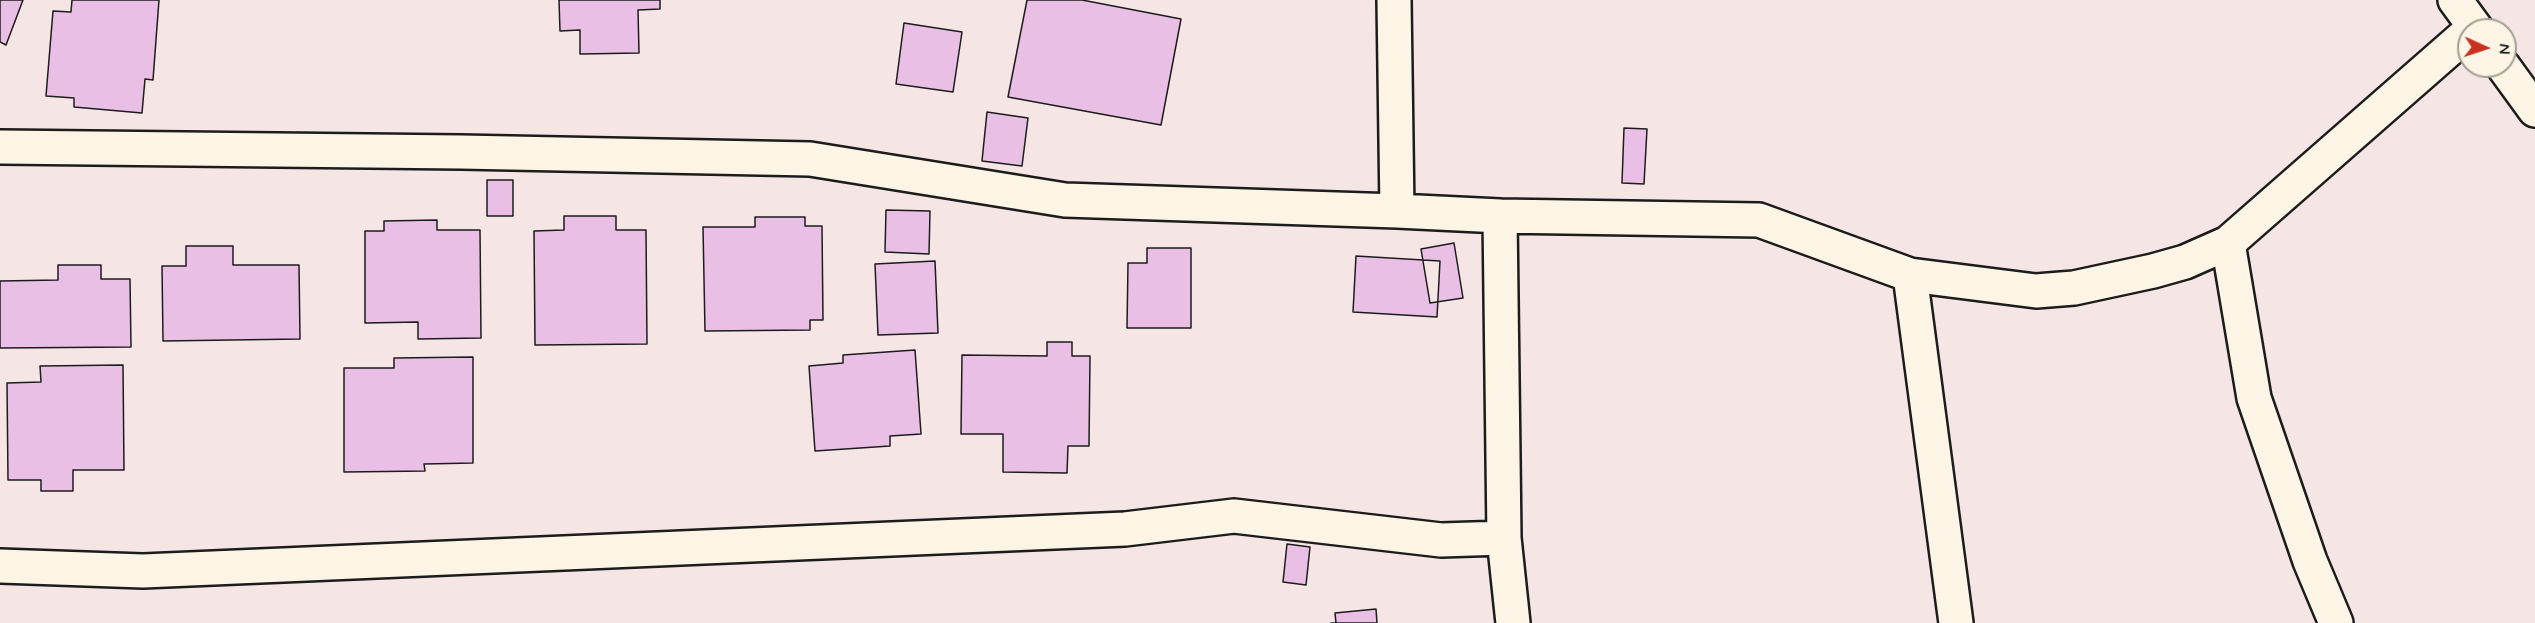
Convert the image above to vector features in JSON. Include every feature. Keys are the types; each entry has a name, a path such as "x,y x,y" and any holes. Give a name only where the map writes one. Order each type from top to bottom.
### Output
{"street":[{"path":"1394,0 1397,212"},
{"path":"2455,0 2466,18"},
{"path":"0,147 472,152 810,159 1065,200 1500,216 1759,220 1910,275 2036,291 2074,288 2153,271 2185,262 2228,243 2457,44"},
{"path":"2512,78 2535,110"},
{"path":"1500,216 1504,538 1513,623"},
{"path":"2228,243 2254,398 2310,561 2336,623"},
{"path":"1910,275 1956,623"},
{"path":"0,566 155,570 1125,529 1234,516 1441,540 1504,538"}],"building":[{"path":"0,0 23,0 6,45 0,42"},
{"path":"72,0 159,0 153,80 145,79 142,113 74,107 74,98 46,96 53,11 71,12"},
{"path":"559,0 660,0 660,9 638,10 639,53 580,54 580,30 560,31"},
{"path":"1027,0 1082,0 1181,19 1161,125 1008,97"},
{"path":"904,23 962,32 953,92 896,84"},
{"path":"987,112 1028,118 1022,166 982,161"},
{"path":"1624,128 1647,129 1644,184 1622,183"},
{"path":"487,180 513,180 513,216 487,216"},
{"path":"886,210 930,211 929,254 885,252"},
{"path":"564,216 616,216 616,230 646,230 647,344 535,345 534,231 564,230"},
{"path":"755,217 805,217 805,226 822,226 823,320 810,320 810,330 705,331 703,227 755,227"},
{"path":"437,220 437,230 480,230 481,338 418,339 418,322 365,323 365,231 384,231 384,221"},
{"path":"1454,243 1463,298 1430,303 1421,249"},
{"path":"186,246 233,246 233,265 299,265 300,339 163,341 162,266 186,266"},
{"path":"1147,248 1191,248 1191,328 1127,328 1128,263 1147,263"},
{"path":"1356,256 1440,261 1437,317 1353,312"},
{"path":"935,261 938,333 878,335 875,264"},
{"path":"58,265 101,265 101,279 130,279 131,347 0,348 0,281 58,280"},
{"path":"1047,342 1072,342 1072,356 1090,356 1089,446 1068,446 1067,473 1003,472 1003,434 961,434 962,355 1047,356"},
{"path":"915,350 921,434 890,436 890,446 815,451 809,366 843,363 843,355"},
{"path":"473,357 473,463 424,464 425,471 344,472 344,368 394,368 394,358"},
{"path":"123,365 124,470 73,470 73,491 41,491 41,480 8,480 7,383 41,382 40,366"},
{"path":"1287,544 1310,547 1306,585 1283,582"},
{"path":"1376,609 1377,623 1336,623 1335,613"}]}
